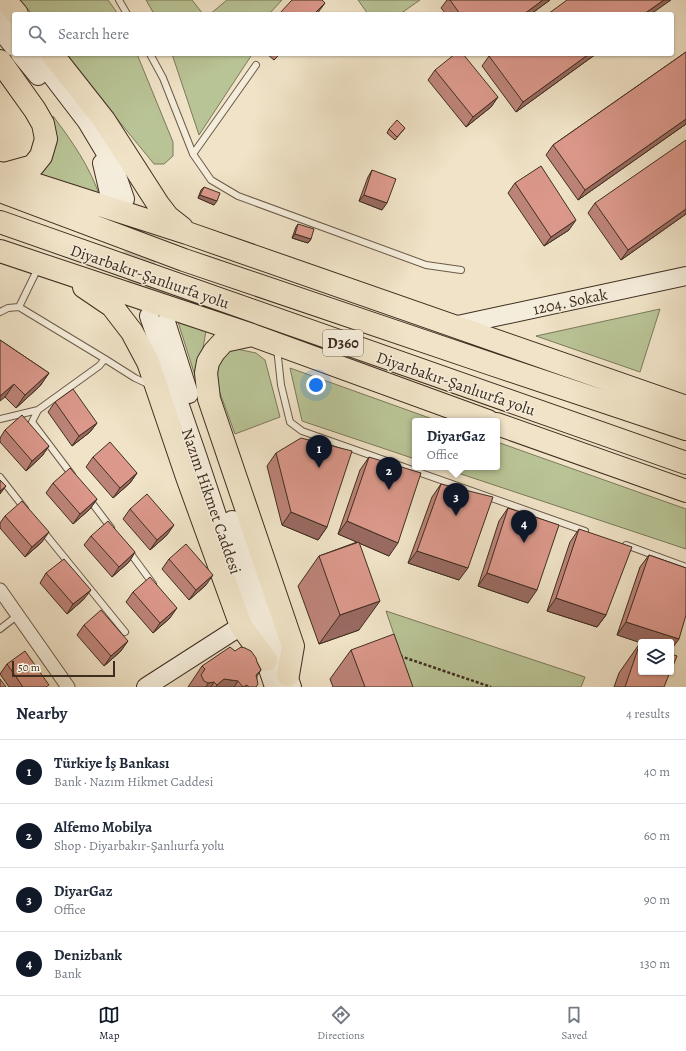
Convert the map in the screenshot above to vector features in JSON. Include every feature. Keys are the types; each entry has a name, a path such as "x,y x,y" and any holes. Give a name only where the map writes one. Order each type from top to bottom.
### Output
{"highway":[{"path":"5,0 15,12"},
{"path":"54,56 104,120 158,204 168,217 188,233"},
{"path":"0,61 35,110 43,124 46,139 41,156 33,166 1,179"},
{"path":"1,179 188,233 686,407"},
{"name":"Diyarbakır-Şanlıurfa yolu","path":"1,179 184,260 483,362 686,429"},
{"name":"Diyarbakır-Şanlıurfa yolu","path":"0,222 686,463"},
{"path":"0,251 252,335 480,418"},
{"path":"40,264 88,289 112,306 132,332 148,362 187,477 241,626 266,660"},
{"path":"252,335 224,341 214,352 208,362 206,373 209,399 293,646 285,683"},
{"path":"500,425 686,491"}],"main road":[{"path":"0,8 12,24"},
{"path":"0,30 12,45"},
{"path":"22,56 73,118 100,157 117,196 114,167 87,122 37,56"},
{"name":"1204. Sokak","path":"453,326 686,276"},
{"name":"Nazım Hikmet Caddesi","path":"149,316 266,660 285,683"},
{"name":"Nazım Hikmet Caddesi","path":"166,322 209,460 285,683"},
{"path":"146,687 241,626"}],"street":[{"path":"0,590 68,687"}],"lane":[{"path":"119,0 126,12"},
{"path":"151,56 163,78 193,154 211,180 238,196 426,265 461,270"},
{"path":"193,154 256,65"},
{"path":"19,307 40,264"},
{"path":"0,312 8,308 19,307 135,378 156,387"},
{"path":"276,344 281,385 290,422 302,432 588,532"},
{"path":"0,419 38,410 98,366 104,359"},
{"path":"38,410 32,422 74,478"},
{"path":"0,477 30,514"},
{"path":"83,491 116,534"},
{"path":"40,527 125,632"},
{"path":"618,543 686,567"},
{"path":"125,547 158,591"},
{"path":"0,628 18,615"}],"path":[{"path":"396,655 491,687"}],"green space":[{"path":"20,0 108,0 117,12 30,12"},
{"path":"146,0 192,0 201,12 153,12"},
{"path":"227,0 282,0 271,12 212,12"},
{"path":"358,0 420,0 403,12 367,12"},
{"path":"66,56 138,56 173,142 173,156 164,164 154,164"},
{"path":"173,56 251,56 199,135"},
{"path":"53,116 80,155 91,175 100,197 40,176 52,158 56,142"},
{"path":"660,309 640,372 536,336"},
{"path":"178,322 206,331 197,382"},
{"path":"232,348 256,353 265,360 280,417 235,434 216,382 218,360"},
{"path":"290,368 430,418 412,418 412,458 302,421"},
{"path":"500,443 686,509 686,549 449,470 500,470"},
{"path":"386,611 585,677 581,687 412,687"}],"building":[{"path":"292,0 322,0 325,3 316,12 281,12"},
{"path":"450,0 543,0 527,12 459,12"},
{"path":"567,0 664,0 647,12 551,12"},
{"path":"686,52 686,119 585,190 553,145"},
{"path":"452,56 465,56 498,97 473,117 435,70"},
{"path":"489,56 586,56 523,102"},
{"path":"397,120 405,128 397,137 389,129"},
{"path":"686,140 686,209 628,250 595,203"},
{"path":"541,166 576,220 551,237 515,183"},
{"path":"372,170 396,179 387,203 364,195"},
{"path":"204,187 220,193 217,201 200,195"},
{"path":"298,224 314,229 311,239 295,234"},
{"path":"0,340 49,373 25,395 14,384 0,396"},
{"path":"73,389 97,423 79,436 55,402"},
{"path":"22,415 49,446 32,461 5,430"},
{"path":"301,438 352,451 327,527 291,512 276,453"},
{"path":"110,442 137,473 120,488 93,457"},
{"path":"369,457 421,473 398,543 347,521"},
{"path":"70,468 97,499 80,514 53,483"},
{"path":"0,480 6,486 0,491"},
{"path":"441,484 493,497 468,568 417,551"},
{"path":"147,494 174,525 157,540 130,509"},
{"path":"22,501 49,532 32,547 5,516"},
{"path":"508,508 559,525 537,590 487,573"},
{"path":"108,521 135,552 119,567 91,536"},
{"path":"579,529 632,547 606,615 556,598"},
{"path":"359,542 380,601 340,615 319,556"},
{"path":"186,544 213,575 196,590 169,559"},
{"path":"649,555 686,568 686,615 679,639 626,622"},
{"path":"64,559 91,590 73,604 46,573"},
{"path":"150,577 177,608 160,623 133,592"},
{"path":"101,610 128,641 111,656 84,625"},
{"path":"394,634 413,687 365,687 351,650"},
{"path":"230,647 235,651 241,647 245,648 251,651 256,658 261,670 256,675 258,684 256,687 249,687 247,685 243,687 238,681 224,679 217,685 214,682 208,683 204,681 201,675 205,669 202,666"},
{"path":"638,649 638,675 669,675 664,687 625,687"},
{"path":"25,651 49,685 46,687 23,687 7,664"},
{"path":"674,655 677,656 674,664"},
{"path":"0,679 6,687 0,687"}],"tunnel":[{"path":"111,199 146,308"},
{"path":"126,204 163,314"}],"place":[{"name":"Türkiye İş Bankası","path":"319,468"},
{"name":"Alfemo Mobilya","path":"389,490"},
{"name":"DiyarGaz","path":"456,516"},
{"name":"Denizbank","path":"524,543"}]}
